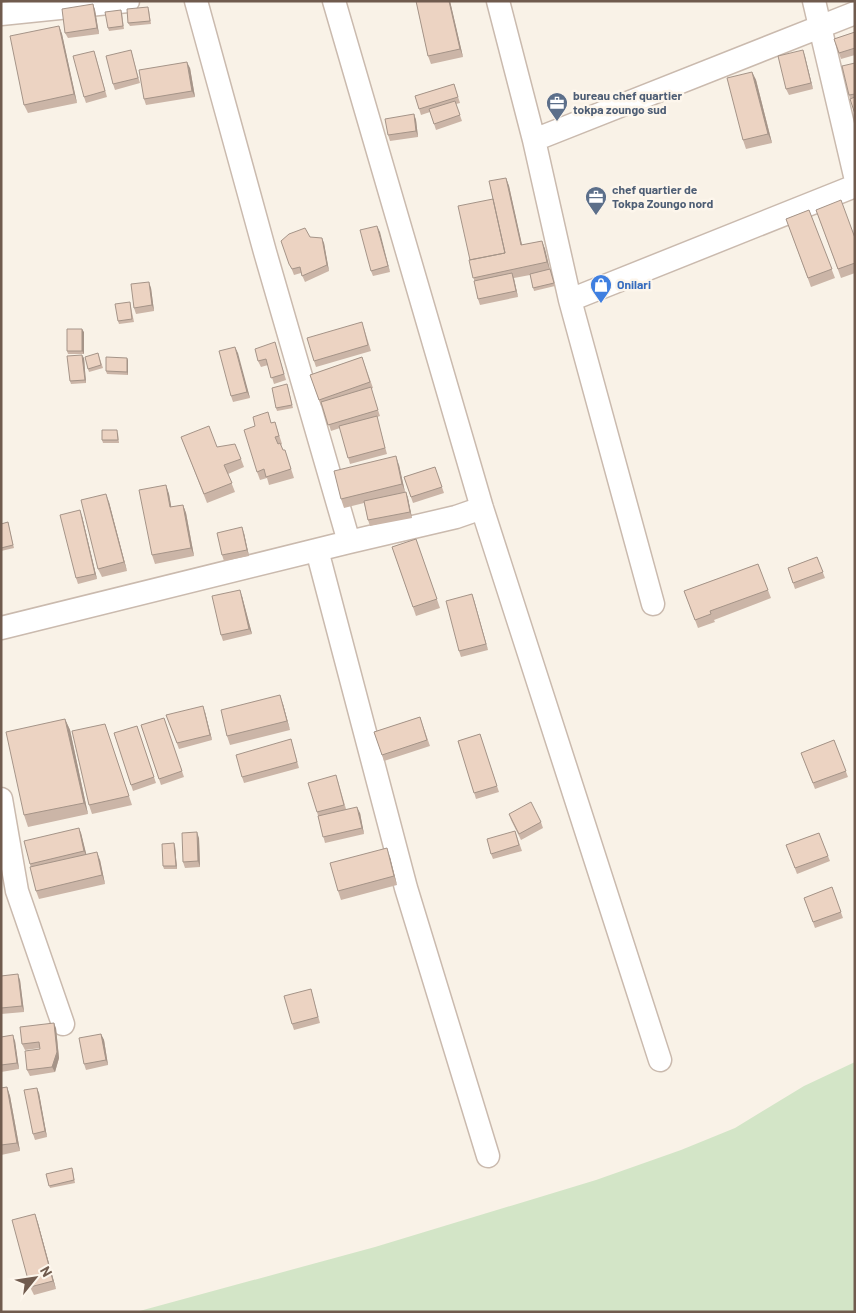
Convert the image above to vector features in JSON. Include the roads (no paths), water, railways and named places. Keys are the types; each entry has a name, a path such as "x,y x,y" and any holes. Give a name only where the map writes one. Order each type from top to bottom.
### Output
{"street":[{"path":"1,14 128,1"},
{"path":"196,1 265,252 349,542"},
{"path":"334,1 482,508 660,1060"},
{"path":"498,1 534,140 570,300 653,604"},
{"path":"814,1 855,176"},
{"path":"534,140 855,12"},
{"path":"570,300 855,186"},
{"path":"1,628 456,517 482,508"},
{"path":"317,550 406,888 488,1156"},
{"path":"1,799 17,891 63,1024"}],"place":[{"name":"bureau chef quartier tokpa zoungo sud","path":"557,122"},
{"name":"chef quartier de Tokpa Zoungo nord","path":"596,216"},
{"name":"Onilari","path":"601,304"}]}
